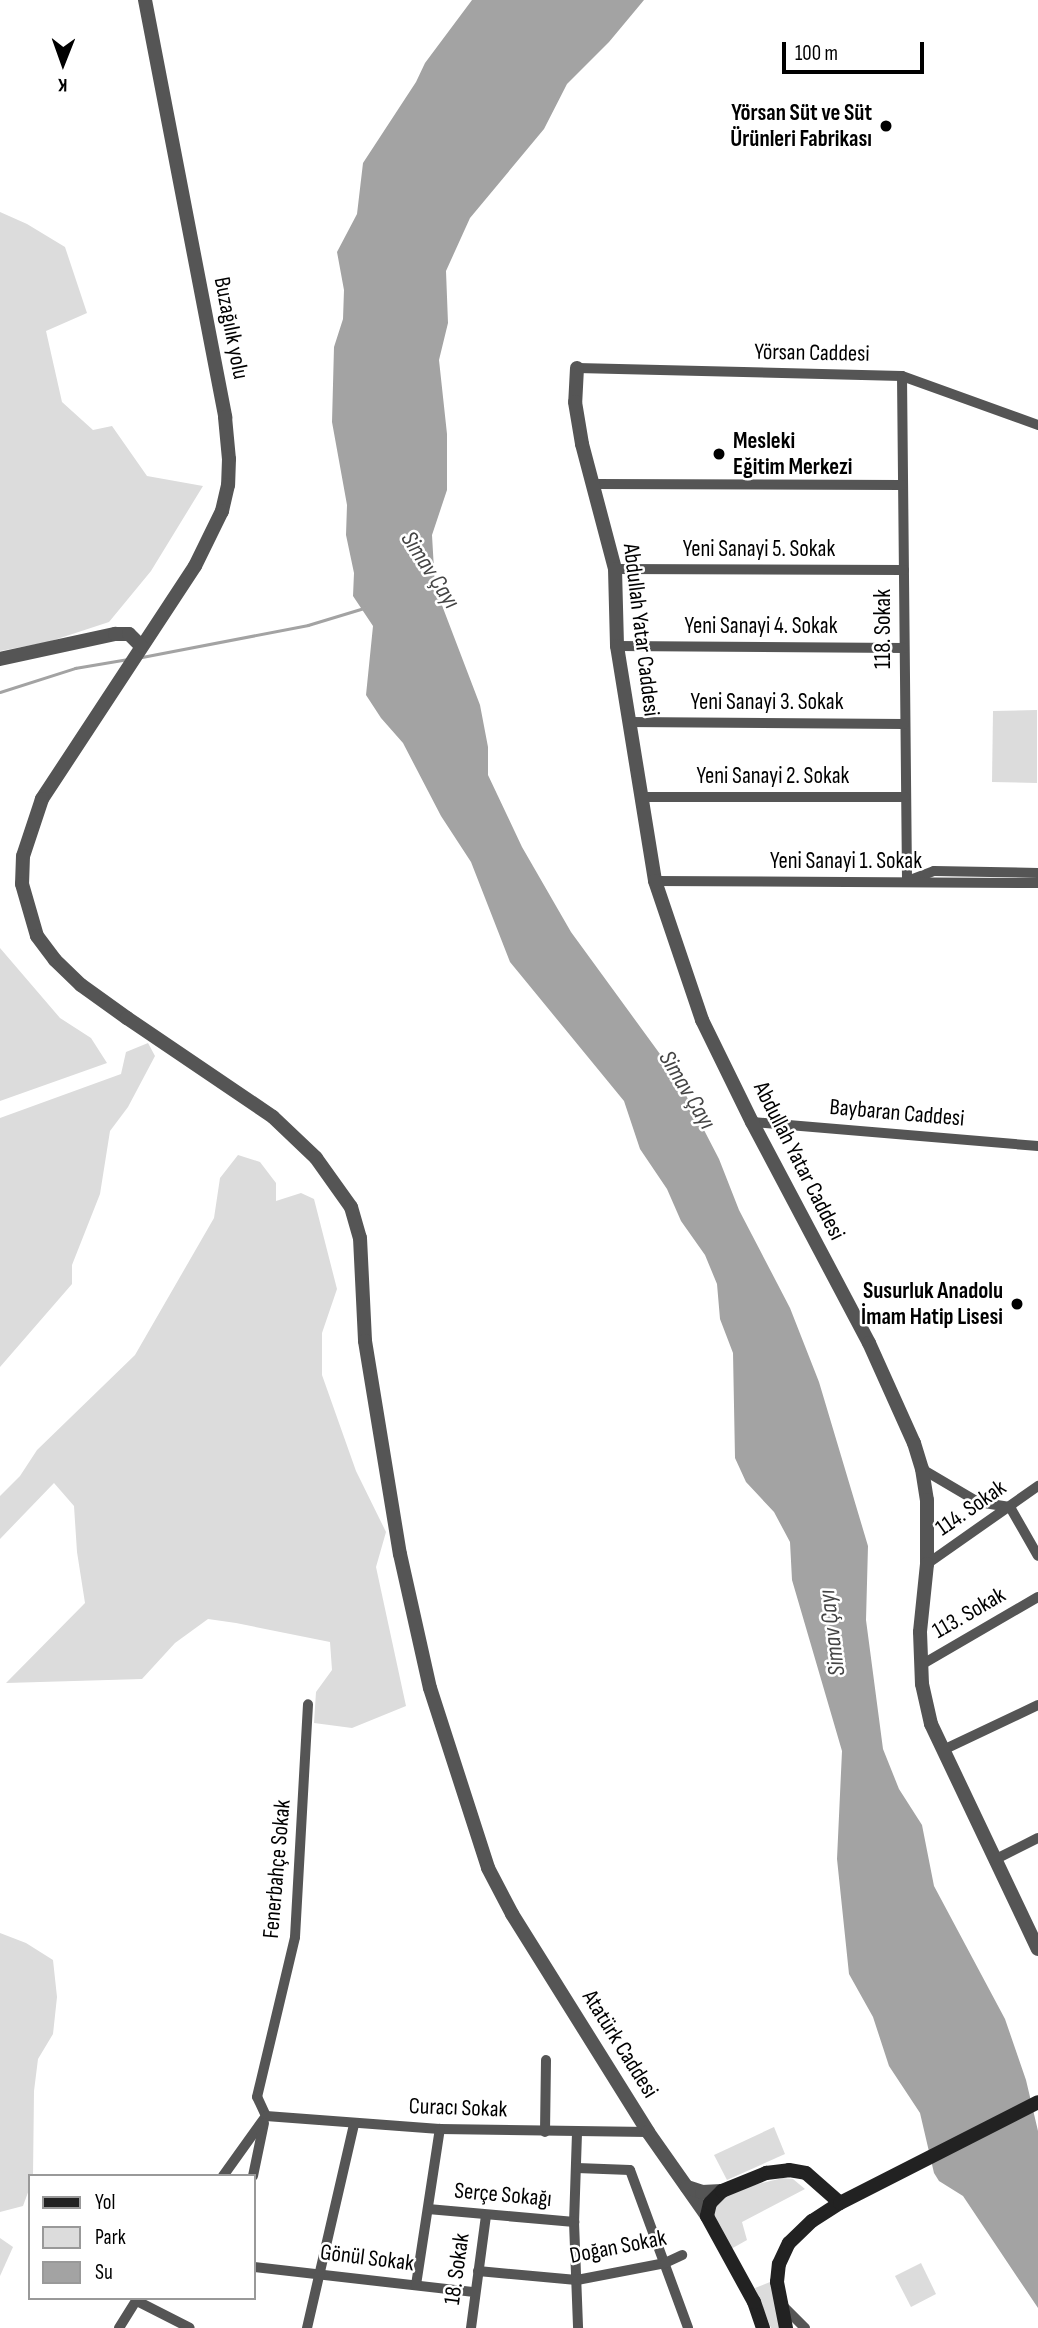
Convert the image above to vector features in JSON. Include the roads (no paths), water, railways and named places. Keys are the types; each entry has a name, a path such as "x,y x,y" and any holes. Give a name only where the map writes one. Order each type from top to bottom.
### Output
{"main road":[{"path":"786,2328 777,2282 779,2264 789,2243 812,2221 840,2203 1038,2102"},
{"path":"707,2216 710,2203 722,2191 766,2173 789,2170 806,2173 840,2203"},
{"name":"Atatürk Caddesi","path":"707,2216 712,2237 754,2302 764,2328"}],"street":[{"name":"Buzağılık yolu","path":"116,684 195,566 222,511 229,459 225,417 145,0"},
{"name":"Yörsan Caddesi","path":"577,368 902,376 1038,425"},
{"name":"Abdullah Yatar Caddesi","path":"577,368 575,402 615,569 617,646 655,881 702,1020 752,1122 869,1343 922,1469 927,1500 927,1563 920,1632 921,1665 931,1724 993,1860 1038,1949"},
{"name":"118. Sokak","path":"902,376 907,882"},
{"path":"594,484 902,485"},
{"name":"Yeni Sanayi 5. Sokak","path":"615,569 904,570"},
{"path":"0,659 115,634 129,634 140,645"},
{"name":"Yeni Sanayi 4. Sokak","path":"617,646 905,648"},
{"name":"Atatürk Caddesi","path":"116,684 42,799 31,827 23,856 22,884 37,936 55,960 81,985 273,1117 316,1158 351,1207 360,1238 365,1341 400,1555 430,1688 488,1868 512,1914 648,2132 707,2216"},
{"name":"Yeni Sanayi 3. Sokak","path":"629,722 904,724"},
{"name":"Yeni Sanayi 2. Sokak","path":"641,797 905,797"},
{"path":"907,882 933,871 1038,873"},
{"name":"Yeni Sanayi 1. Sokak","path":"655,881 1038,883"},
{"name":"Baybaran Caddesi","path":"752,1122 1038,1146"},
{"path":"922,1469 978,1502 1010,1507 1038,1556"},
{"name":"114. Sokak","path":"927,1563 1038,1486"},
{"name":"113. Sokak","path":"921,1665 1038,1597"},
{"name":"Fenerbahçe Sokak","path":"266,2116 257,2097 295,1937 308,1704"},
{"path":"943,1750 1038,1705"},
{"path":"993,1860 1038,1838"},
{"path":"545,2132 546,2060"},
{"path":"224,2174 266,2116"},
{"path":"253,2174 266,2116"},
{"name":"Curacı Sokak","path":"266,2116 440,2129 648,2132"},
{"path":"307,2328 354,2124"},
{"path":"416,2286 440,2129"},
{"path":"577,2133 574,2222 578,2328"},
{"path":"576,2168 630,2170 688,2328"},
{"path":"687,2187 702,2192 722,2191"},
{"name":"Serçe Sokağı","path":"428,2209 574,2222"},
{"name":"18. Sokak","path":"471,2328 486,2215"},
{"name":"Doğan Sokak","path":"478,2271 578,2280 666,2263 682,2255"},
{"name":"Gönül Sokak","path":"256,2267 475,2292"},
{"path":"118,2328 136,2300"},
{"path":"139,2300 190,2328"},
{"path":"781,2304 805,2328"}],"water":[{"name":"Simav Çayı","path":"472,0 644,0 609,42 567,84 544,129 470,218 446,271 448,323 439,360 447,434 447,490 432,535 435,587 480,705 488,747 488,775 522,847 571,932 676,1076 719,1159 739,1210 790,1308 819,1382 868,1546 866,1620 883,1749 899,1789 922,1825 934,1886 1005,2019 1026,2080 1038,2131 1038,2308 963,2196 939,2181 934,2173 920,2113 889,2066 873,2017 849,1974 837,1859 842,1751 792,1580 790,1542 774,1512 746,1482 735,1458 733,1353 720,1319 717,1284 705,1255 681,1221 667,1189 640,1149 624,1101 510,962 471,862 441,816 403,743 381,718 366,695 373,626 353,596 354,573 346,535 347,505 332,422 334,347 343,319 344,290 337,252 357,214 363,163 416,82 425,63"}],"waterway":[{"path":"142,657 308,625 364,608"},
{"path":"0,692 75,668 129,659"}],"place":[{"name":"Yörsan Süt ve Süt Ürünleri Fabrikası","path":"886,126"},
{"name":"Mesleki Eğitim Merkezi","path":"719,454"},
{"name":"Susurluk Anadolu İmam Hatip Lisesi","path":"1017,1304"}]}
